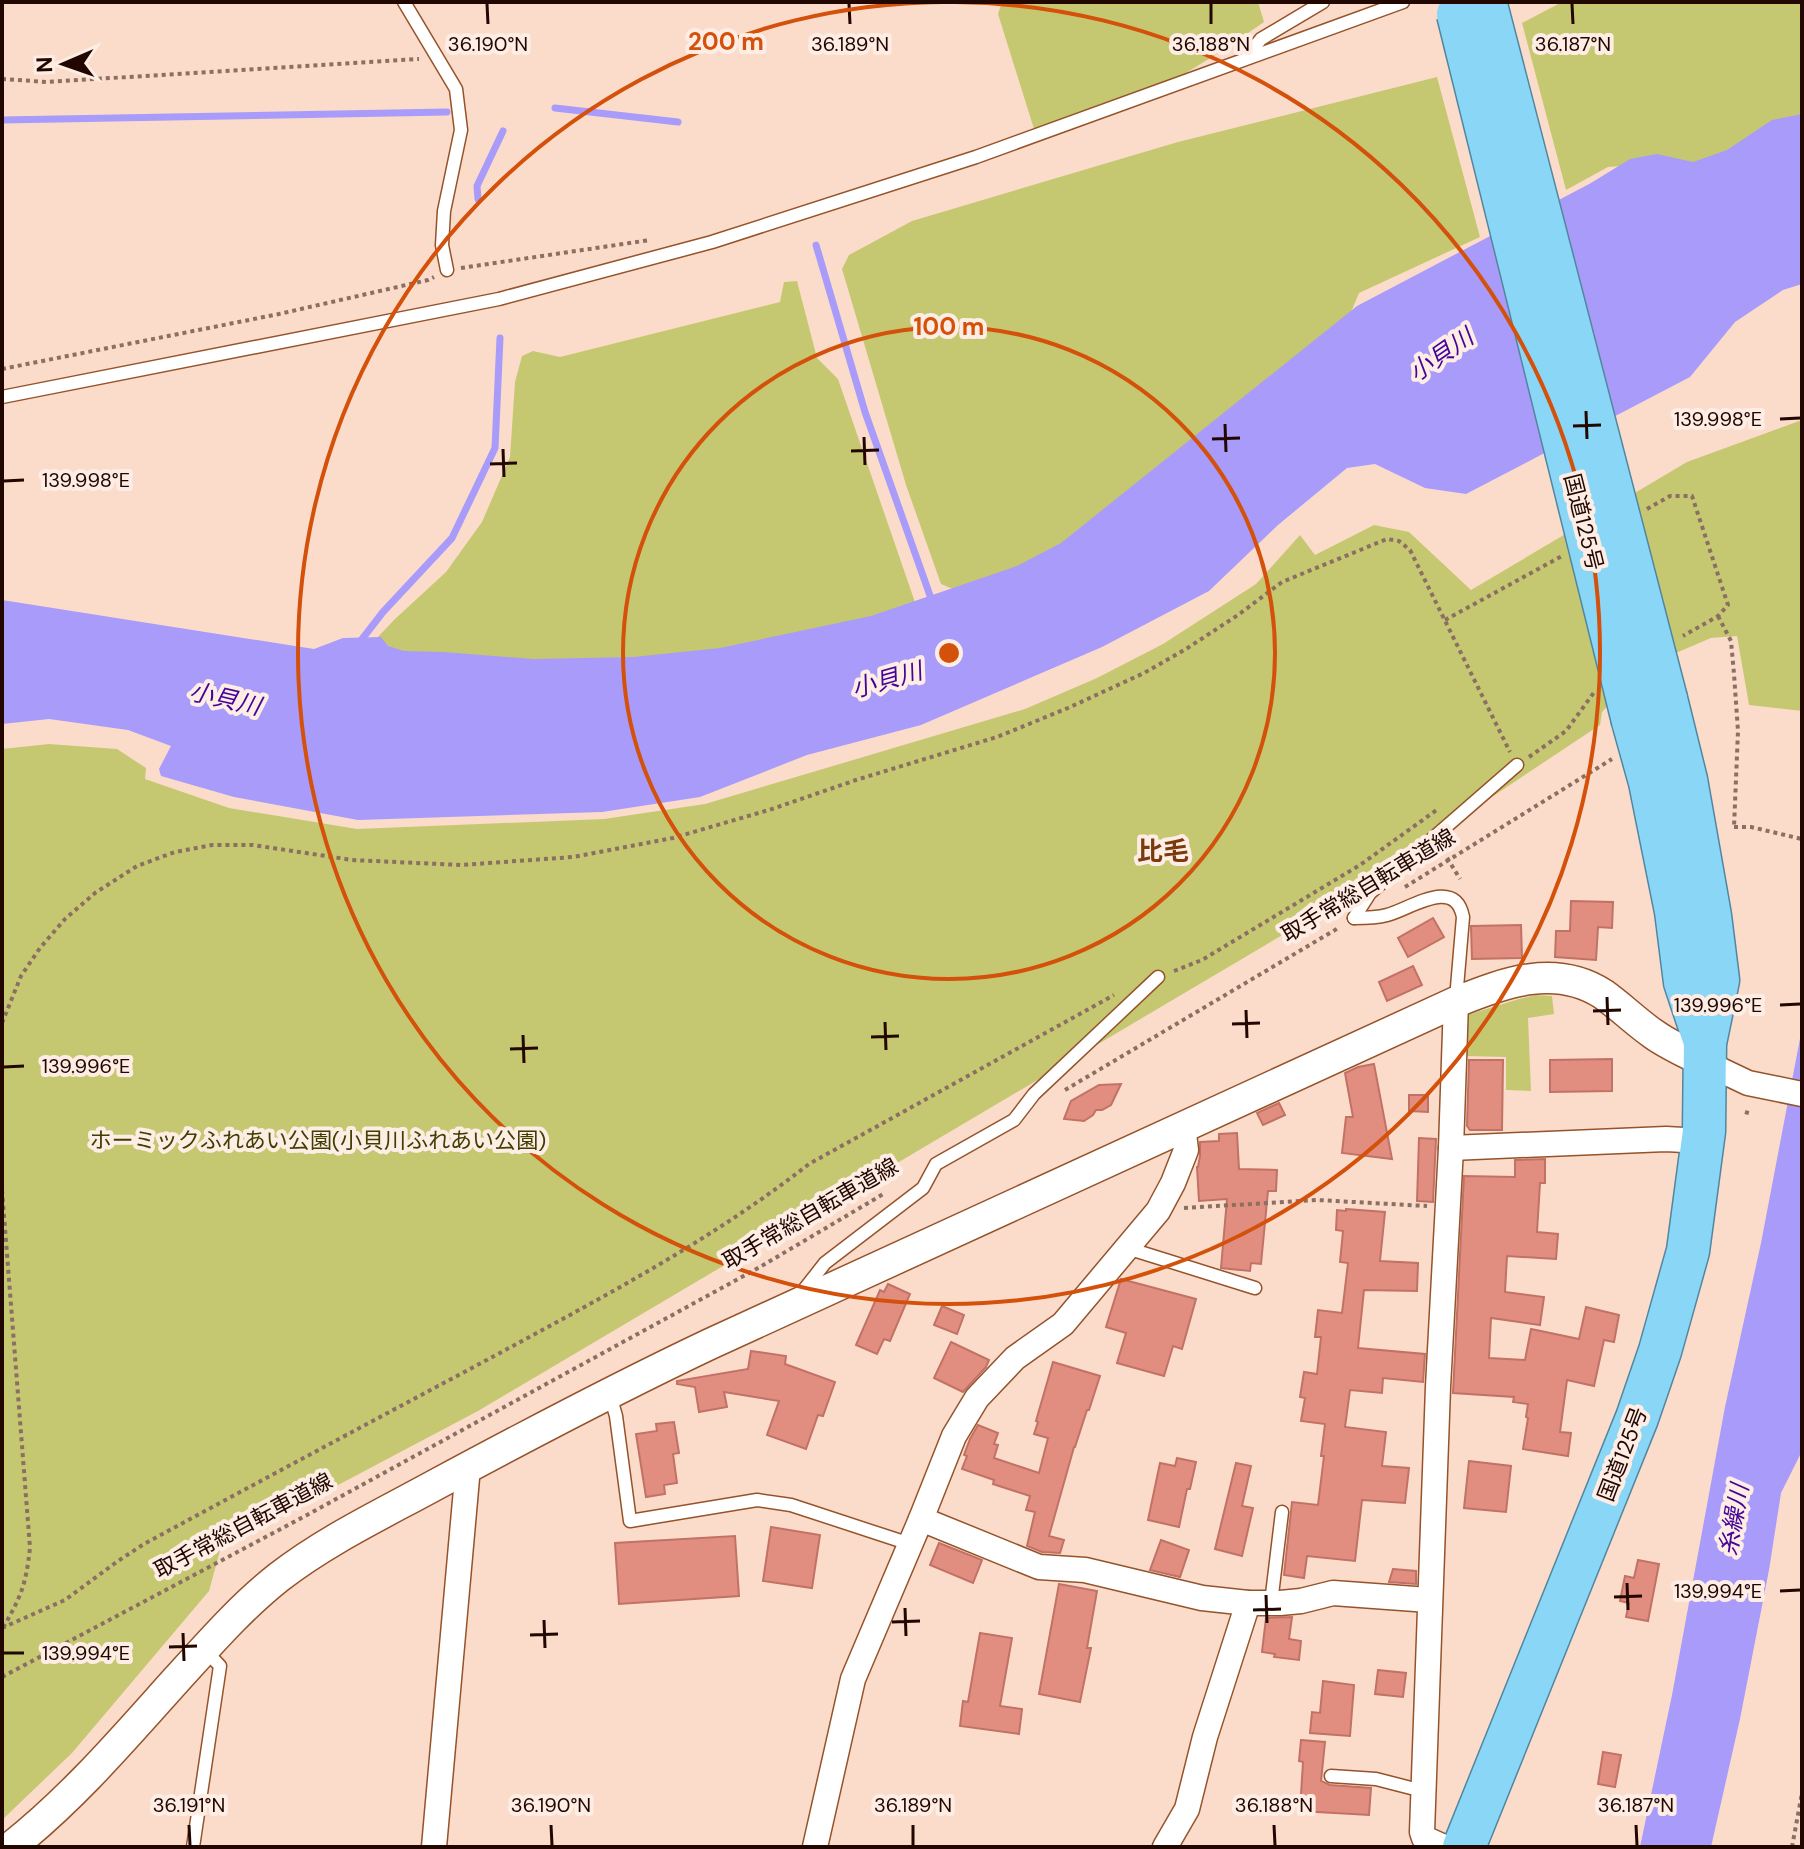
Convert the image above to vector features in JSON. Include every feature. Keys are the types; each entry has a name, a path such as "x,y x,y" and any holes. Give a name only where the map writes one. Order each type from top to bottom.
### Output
{"highway":[{"name":"国道125号","path":"1464,1847 1642,1405 1660,1351 1688,1251 1702,1141 1705,1053 1685,982 1676,911 1640,724 1471,6"}],"street":[{"path":"11,1847 33,1830 100,1765 238,1613 278,1578 324,1545 609,1392 1456,1002 1515,980 1558,977 1600,992 1652,1033 1705,1053 1748,1083 1802,1094"},
{"path":"1444,1847 1422,1836 1429,1600 1456,1002"},
{"path":"815,1847 853,1679 954,1436 977,1398 1015,1358 1063,1324 1158,1211 1186,1150 1183,1126"},
{"path":"1451,1148 1666,1139 1702,1141"},
{"path":"434,1847 468,1467"},
{"path":"921,1519 1039,1567 1085,1570 1202,1598 1260,1603 1301,1601 1333,1593 1429,1600"},
{"path":"1165,1847 1187,1809 1205,1737 1260,1603"}],"lane":[{"path":"404,2 456,89 461,130 444,211 442,245 447,270"},
{"path":"1246,57 1261,39 1323,2"},
{"path":"2,397 499,299 712,242 976,157 1403,2"},
{"path":"1354,918 1370,893 1517,765"},
{"path":"1354,918 1388,915 1425,900 1451,897 1457,901 1463,917 1456,1002"},
{"path":"791,1307 825,1263 923,1188 936,1164 1014,1120 1034,1094 1158,977"},
{"path":"1127,1248 1255,1288"},
{"path":"609,1392 616,1416 630,1521 757,1500 791,1505 910,1544"},
{"path":"1260,1603 1282,1512"},
{"path":"193,1847 220,1666 204,1649"},
{"path":"1331,1776 1376,1779 1423,1788"}],"path":[{"path":"2,79 47,82 437,58"},
{"path":"2,369 279,314 428,280 447,270 651,240"},
{"path":"2,1023 21,976 65,919 95,893 137,866 175,852 212,845 253,845 352,860 461,865 573,857 673,838 997,737 1040,720 1144,673 1238,615 1282,582 1387,539 1399,541 1410,550 1517,765"},
{"path":"1718,616 1731,641 1734,674 1738,731 1734,827"},
{"name":"取手常総自転車道線","path":"1394,893 1640,724"},
{"path":"1158,977 1202,960 1241,937 1360,865 1442,806"},
{"path":"1723,828 1751,827 1802,839"},
{"path":"1447,857 1460,879"},
{"name":"取手常総自転車道線","path":"1055,1096 1354,918"},
{"path":"3,1627 65,1600 144,1544 596,1301 697,1243 809,1164 1115,994"},
{"path":"1745,1112 1752,1114"},
{"name":"取手常総自転車道線","path":"2,1677 678,1312 895,1187"},
{"path":"2,1190 30,1548 21,1597 3,1627"},
{"path":"1158,1211 1194,1206 1317,1200 1448,1207"},
{"path":"1792,1847 1802,1793"}],"green space":[{"path":"1002,2 1258,2 1264,22 1176,79 1034,129 998,14"},
{"path":"1562,2 1802,2 1802,129 1707,167 1608,167 1566,190 1522,23"},
{"path":"1437,77 1480,237 1359,293 1346,324 1061,551 962,593 941,584 906,485 842,269 849,255 912,221 1178,142"},
{"path":"797,281 817,358 838,379 917,608 841,629 640,663 387,655 375,640 446,572 482,522 510,457 515,382 522,356 533,351 560,357 780,302 784,282"},
{"name":"ホーミックふれあい公園(小貝川ふれあい公園)","path":"1802,420 1802,711 1749,705 1737,636 1711,638 1643,667 1602,712 1600,725 1301,924 478,1411 221,1547 209,1591 72,1753 2,1820 2,749 49,744 117,749 146,768 145,779 229,808 357,829 604,819 705,804 1025,709 1097,678 1163,644 1256,584 1300,535 1315,555 1374,525 1409,532 1471,590 1687,462"},
{"path":"1536,995 1552,996 1554,1014 1528,1018 1531,1091 1506,1090 1506,1057 1464,1056 1467,1015"}],"water":[{"name":"小貝川","path":"1802,114 1802,284 1783,290 1735,322 1690,377 1466,494 1425,488 1375,464 1347,468 1278,525 1209,591 1102,647 921,725 807,755 700,797 602,812 358,820 234,797 161,776 159,769 171,746 128,730 49,719 2,724 2,600 314,649 343,638 381,637 388,646 404,651 534,659 633,657 720,648 871,616 1017,566 1061,543 1357,306 1591,183 1630,159 1657,154 1693,162 1727,150 1772,120"},
{"name":"糸繰川","path":"1802,1028 1802,1451 1781,1493 1740,1719 1711,1847 1640,1847 1672,1695 1725,1407 1761,1243"}],"building":[{"path":"1571,901 1613,902 1612,928 1598,927 1596,960 1555,957 1556,931 1570,931"},
{"path":"1433,918 1444,937 1408,957 1398,938"},
{"path":"1521,925 1522,958 1472,959 1471,926"},
{"path":"1413,966 1422,985 1387,1001 1379,982"},
{"path":"1612,1059 1612,1091 1550,1092 1550,1060"},
{"path":"1469,1060 1503,1060 1502,1130 1470,1130 1467,1126"},
{"path":"1374,1064 1392,1159 1342,1153 1346,1117 1353,1117 1345,1073"},
{"path":"1121,1084 1111,1105 1096,1110 1084,1121 1064,1119 1071,1101 1099,1085"},
{"path":"1409,1095 1428,1095 1428,1112 1409,1111"},
{"path":"1279,1103 1285,1115 1263,1125 1257,1113"},
{"path":"1237,1133 1239,1169 1277,1170 1276,1191 1268,1191 1261,1264 1251,1263 1250,1271 1221,1268 1227,1199 1199,1201 1197,1167 1200,1142 1219,1141 1219,1134"},
{"path":"1419,1138 1436,1139 1433,1202 1417,1201"},
{"path":"1545,1159 1545,1183 1540,1183 1537,1232 1558,1234 1556,1259 1507,1256 1505,1292 1544,1297 1540,1325 1491,1318 1489,1358 1525,1360 1531,1329 1579,1339 1586,1307 1619,1315 1614,1342 1604,1340 1594,1386 1567,1380 1560,1432 1571,1433 1568,1456 1523,1449 1528,1404 1513,1402 1514,1397 1453,1393 1464,1176 1515,1177 1515,1160"},
{"path":"1337,1210 1385,1212 1380,1261 1418,1263 1417,1291 1364,1290 1358,1348 1425,1354 1423,1382 1383,1378 1382,1393 1350,1390 1345,1427 1386,1432 1382,1466 1409,1468 1405,1503 1362,1500 1355,1561 1307,1556 1304,1578 1284,1575 1292,1502 1318,1505 1325,1424 1301,1421 1305,1398 1300,1397 1304,1372 1317,1374 1321,1337 1315,1337 1318,1310 1342,1313 1348,1263 1340,1262 1343,1231 1336,1230"},
{"path":"1121,1279 1196,1299 1182,1349 1173,1346 1164,1376 1117,1363 1126,1333 1106,1327"},
{"path":"888,1284 910,1294 890,1341 884,1339 877,1354 856,1345 880,1290 884,1292"},
{"path":"942,1306 964,1315 957,1334 934,1325"},
{"path":"951,1342 989,1360 963,1392 934,1378"},
{"path":"751,1351 786,1356 785,1364 835,1382 823,1416 818,1415 806,1449 767,1435 779,1401 724,1392 727,1407 699,1412 695,1387 677,1384 677,1381 748,1369"},
{"path":"1053,1362 1100,1376 1074,1447 1049,1536 1064,1540 1060,1553 1042,1552 1027,1546 1035,1512 1026,1510 1030,1496 993,1484 994,1480 962,1469 967,1456 964,1455 978,1425 998,1433 994,1458 1039,1473 1048,1438 1034,1434"},
{"path":"674,1422 679,1453 673,1454 677,1483 664,1485 665,1494 646,1497 636,1434 657,1431 656,1424"},
{"path":"1177,1458 1196,1462 1179,1527 1148,1520 1160,1463 1175,1466"},
{"path":"1469,1461 1511,1466 1506,1512 1464,1508"},
{"path":"1236,1463 1251,1466 1242,1506 1253,1508 1242,1556 1215,1549"},
{"path":"771,1527 820,1535 812,1588 763,1581"},
{"path":"735,1536 739,1596 619,1604 615,1543"},
{"path":"1161,1540 1189,1550 1180,1577 1150,1570"},
{"path":"939,1543 982,1560 973,1583 930,1565"},
{"path":"1638,1560 1659,1564 1648,1621 1626,1617 1629,1603 1620,1601 1625,1576 1634,1578"},
{"path":"1393,1569 1416,1571 1416,1584 1389,1582"},
{"path":"1059,1584 1097,1591 1087,1648 1091,1648 1080,1702 1039,1694"},
{"path":"1292,1617 1289,1639 1301,1641 1299,1660 1262,1652 1266,1618"},
{"path":"980,1633 1012,1638 1000,1706 1022,1709 1019,1734 960,1726 963,1701 968,1702"},
{"path":"1378,1670 1406,1673 1403,1697 1375,1694"},
{"path":"1323,1681 1354,1685 1350,1736 1310,1733 1312,1712 1320,1713"},
{"path":"1301,1740 1325,1742 1321,1781 1330,1785 1371,1788 1369,1815 1300,1811"},
{"path":"1603,1752 1621,1755 1615,1787 1598,1784"}],"waterway":[{"path":"555,108 678,122"},
{"path":"2,120 447,112"},
{"path":"478,199 477,186 503,131"},
{"path":"816,245 865,412 933,604"},
{"path":"359,643 383,612 452,538 495,448 500,338"}],"district":[{"name":"比毛","path":"1163,851"}]}
